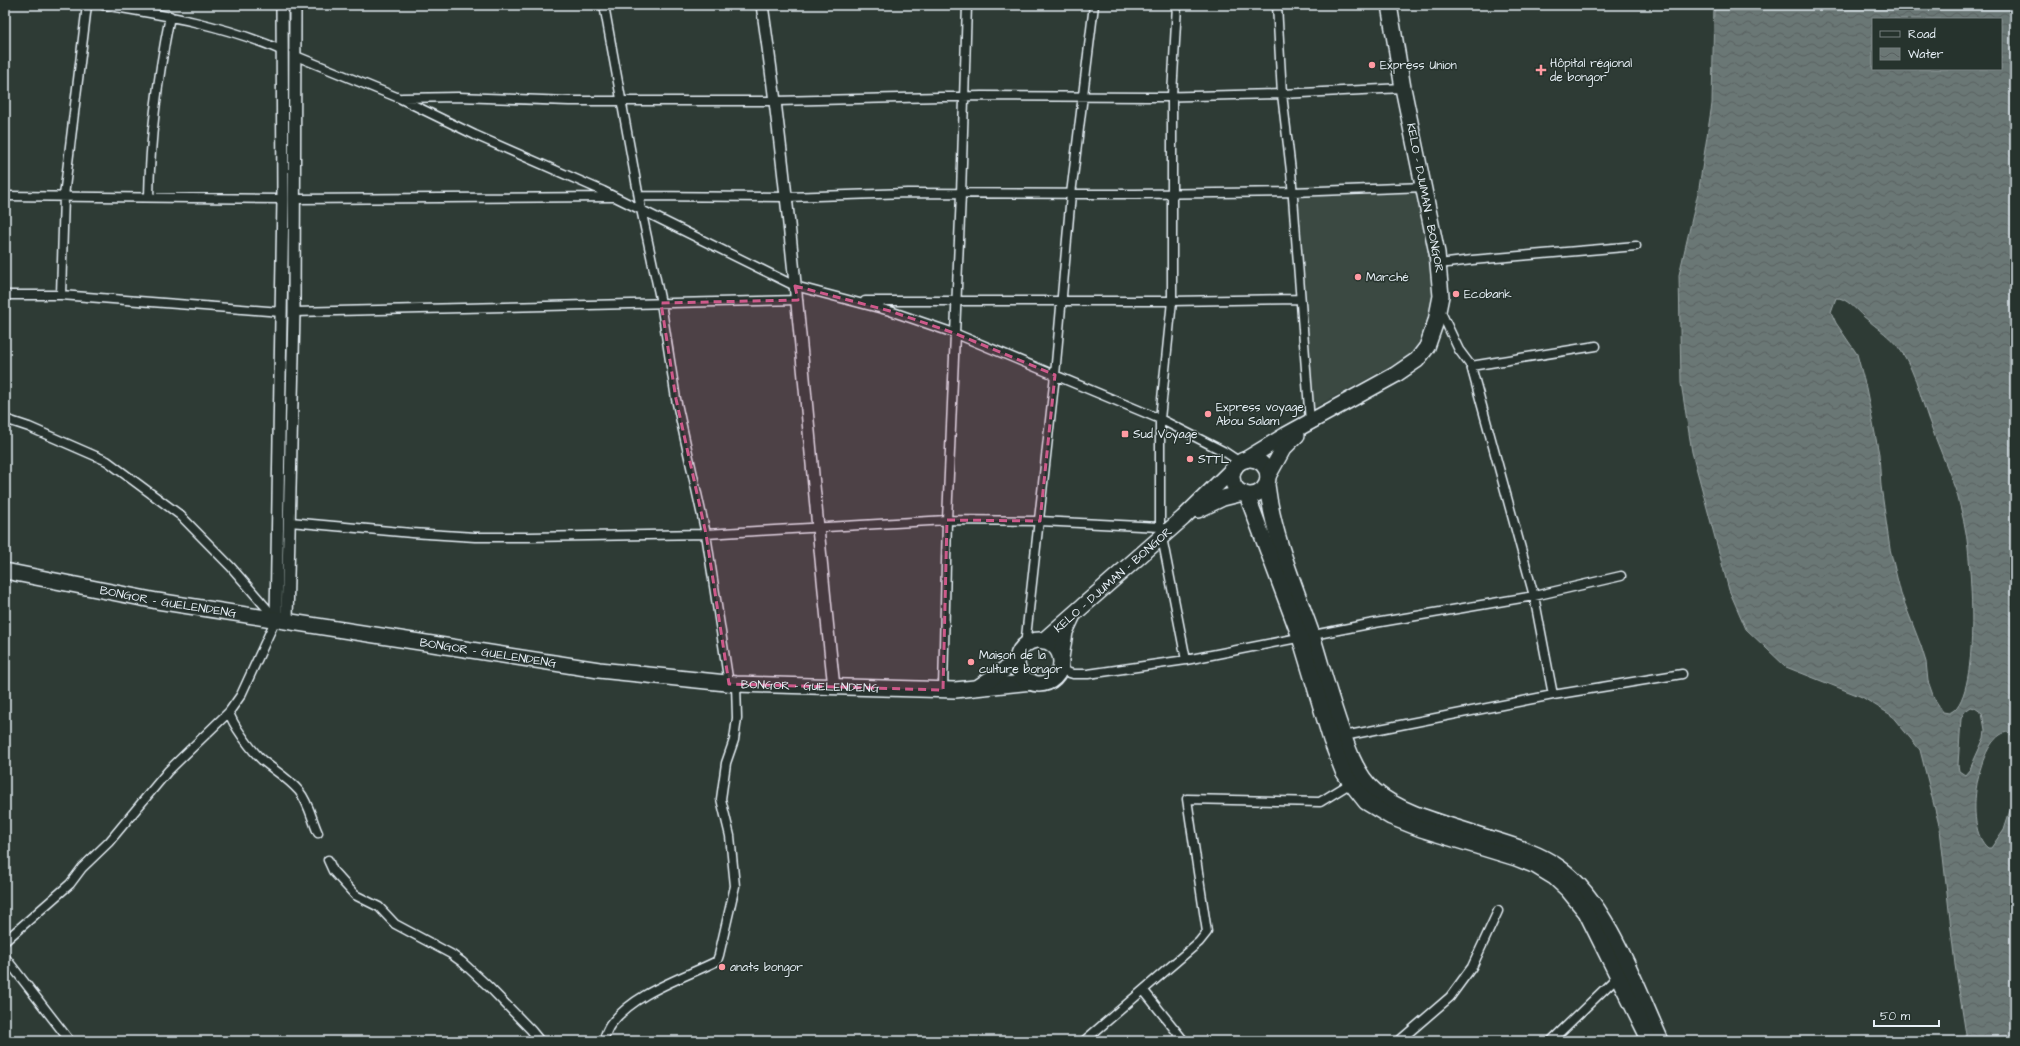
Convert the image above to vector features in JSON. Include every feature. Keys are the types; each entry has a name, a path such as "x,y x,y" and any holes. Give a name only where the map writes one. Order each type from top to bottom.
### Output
{"highway":[{"name":"KELO - DJUMAN - BONGOR","path":"1182,518 1240,463 1395,375 1417,360 1427,347 1440,309 1441,296 1439,264 1425,187 1403,88 1389,5"},
{"name":"KELO - DJUMAN - BONGOR","path":"1267,480 1283,449 1310,422"},
{"path":"1650,1041 1586,912 1568,890 1554,877 1536,866 1516,858 1421,829 1391,817 1366,802 1351,783 1344,771 1331,740 1306,636 1276,530 1267,480 1262,464 1254,460 1240,463 1233,472 1233,482 1235,487 1245,494 1306,636 1344,736 1362,776 1374,791 1395,805 1418,815 1541,857 1561,868 1578,884 1597,907 1612,935 1661,1041"},
{"path":"1245,494 1260,492 1267,480"},
{"name":"KELO - DJUMAN - BONGOR","path":"1043,641 1161,531 1182,518 1223,498 1245,494"},
{"name":"BONGOR - GUELENDENG","path":"5,571 157,601 564,666 733,684 943,690 1032,682"},
{"path":"1060,664 1054,647 1043,641 1030,642 1021,650 1018,661 1021,674 1032,682 1045,683 1056,676 1060,664 1065,632 1075,611"},
{"path":"976,688 1018,661"}],"main road":[{"path":"281,620 281,245 283,199 282,5"},
{"path":"281,620 290,522 294,312 296,5"},
{"path":"762,5 776,101 795,286 798,300 817,528 834,687"},
{"path":"281,245 294,245"}],"street":[{"path":"60,295 64,196 87,5"},
{"path":"103,5 170,16 244,35 283,51"},
{"path":"603,1041 610,1025 624,1010 676,979 717,961 735,886 730,836 721,799 726,763 734,740 737,718 733,684 706,534 676,400 660,303 641,209 604,5"},
{"path":"943,690 946,520 954,333 957,301 967,5"},
{"path":"1025,646 1056,375 1071,194 1094,5"},
{"path":"1177,5 1172,95 1172,301 1160,419 1161,531 1186,660"},
{"path":"1277,5 1282,94 1293,192 1310,422"},
{"path":"149,197 150,142 157,103 161,64 170,16"},
{"path":"296,56 399,98 475,135 616,197 795,286 890,311 954,333 1160,419 1225,452 1240,463"},
{"path":"399,98 458,97 622,101 776,101 964,97 1282,94 1403,88"},
{"path":"639,196 787,197 961,194 1171,194 1293,192 1425,187"},
{"path":"5,196 283,199"},
{"path":"295,199 616,197"},
{"path":"1439,264 1636,246"},
{"path":"5,295 60,295 281,312"},
{"path":"854,301 1172,301 1300,299"},
{"path":"294,312 798,300"},
{"path":"1440,309 1459,350 1471,366 1534,596 1553,695"},
{"path":"1471,366 1596,346"},
{"path":"5,419 29,427 107,460 180,515 281,620 241,695 229,712 168,771 109,842 82,868 70,884 5,942"},
{"path":"290,522 359,529 475,537 706,534 946,520 1040,521 1161,531"},
{"path":"1060,664 1073,674 1088,674 1186,660 1306,636 1534,596 1620,576"},
{"path":"1344,736 1553,695 1682,674"},
{"path":"229,712 232,723 261,760 286,777 301,793 307,804 318,834"},
{"path":"1084,1041 1199,942 1207,932 1187,799 1320,802 1351,783"},
{"path":"328,860 333,871 355,895 379,907 395,924 452,954 462,962 532,1030 540,1041"},
{"path":"1399,1041 1450,997 1472,967 1498,910"},
{"path":"5,957 70,1041"},
{"path":"1551,1041 1618,976"},
{"path":"1144,990 1184,1041"}],"highlighted area":[{"path":"795,286 890,311 954,333 1055,375 1040,521 947,520 943,690 729,684 706,534 676,399 661,303 798,300"}],"shaded area":[{"path":"1415,182 1434,277 1432,315 1417,352 1306,412 1285,185"}],"water":[{"path":"1714,5 2015,5 2015,745 2013,737 2008,732 1997,737 1989,749 1982,765 1977,784 1975,803 1976,822 1980,837 1988,848 1991,848 2004,829 2015,795 2015,1041 1967,1041 1955,965 1940,829 1920,750 1891,715 1862,697 1786,667 1746,629 1729,590 1692,452 1681,383 1679,275 1699,188 1712,104","holes":["1836,298 1840,298 1851,304 1890,339 1906,359 1918,387 1928,418 1957,494 1968,549 1972,600 1972,630 1970,659 1966,684 1959,703 1949,713 1943,712 1934,698 1928,681 1926,662 1921,646 1901,594 1890,549 1881,486 1879,454 1866,388 1857,354 1836,323 1831,312","1971,707 1982,713 1985,730 1984,738 1970,769 1965,775 1959,771 1958,765 1961,719 1964,712"]}],"place":[{"name":"Express Union","path":"1372,65"},
{"name":"Hôpital régional de bongor","path":"1541,70"},
{"name":"Marché","path":"1358,277"},
{"name":"Ecobank","path":"1456,294"},
{"name":"Express voyage Abou Salam","path":"1208,414"},
{"name":"Sud Voyage","path":"1125,434"},
{"name":"STTL","path":"1190,459"},
{"name":"Maison de la culture bongor","path":"971,662"},
{"name":"anats bongor","path":"722,967"}]}
